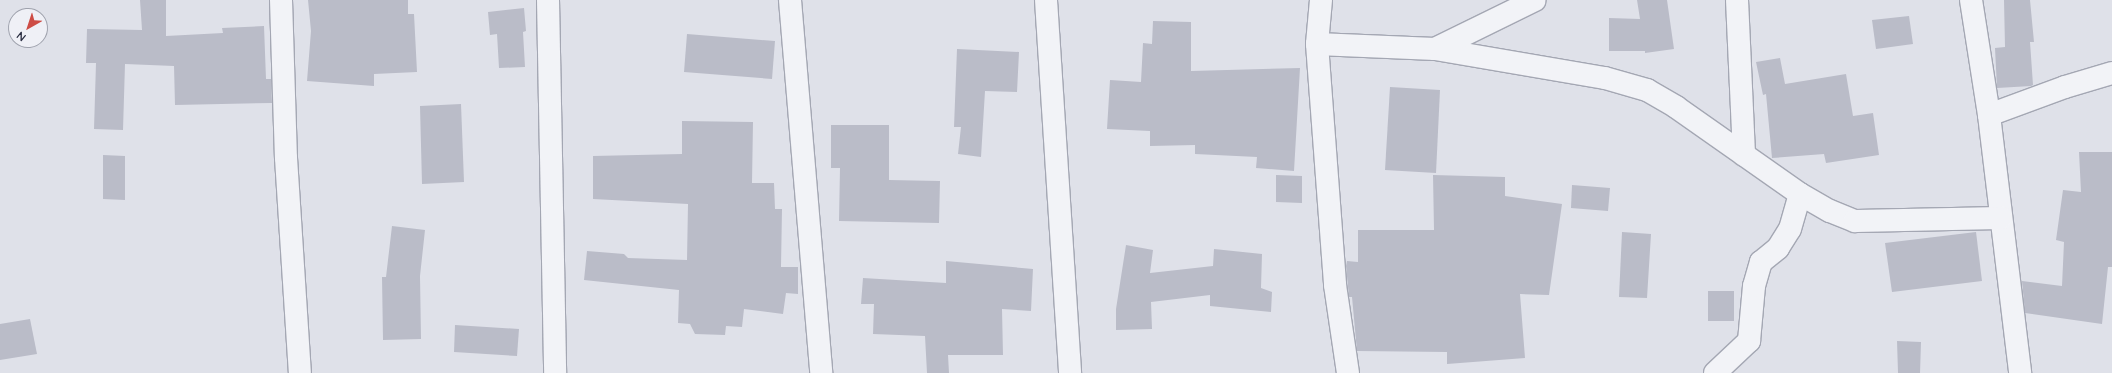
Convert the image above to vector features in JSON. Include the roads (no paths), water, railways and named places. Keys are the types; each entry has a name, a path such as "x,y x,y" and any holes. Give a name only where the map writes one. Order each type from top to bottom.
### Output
{"street":[{"path":"281,0 286,158 300,373"},
{"path":"548,0 555,373"},
{"path":"790,0 821,373"},
{"path":"1046,0 1070,373"},
{"path":"1321,0 1317,44 1336,285 1348,373"},
{"path":"1435,50 1535,0"},
{"path":"1737,0 1744,155"},
{"path":"1971,0 1989,115 2001,218 2025,372"},
{"path":"1317,44 1435,50 1605,78 1647,90 1676,106 1800,194 1830,211 1855,221 2001,218"},
{"path":"1989,115 2064,87 2112,74"},
{"path":"1715,373 1749,341 1754,286 1761,262 1778,248 1790,230 1800,194"}]}
